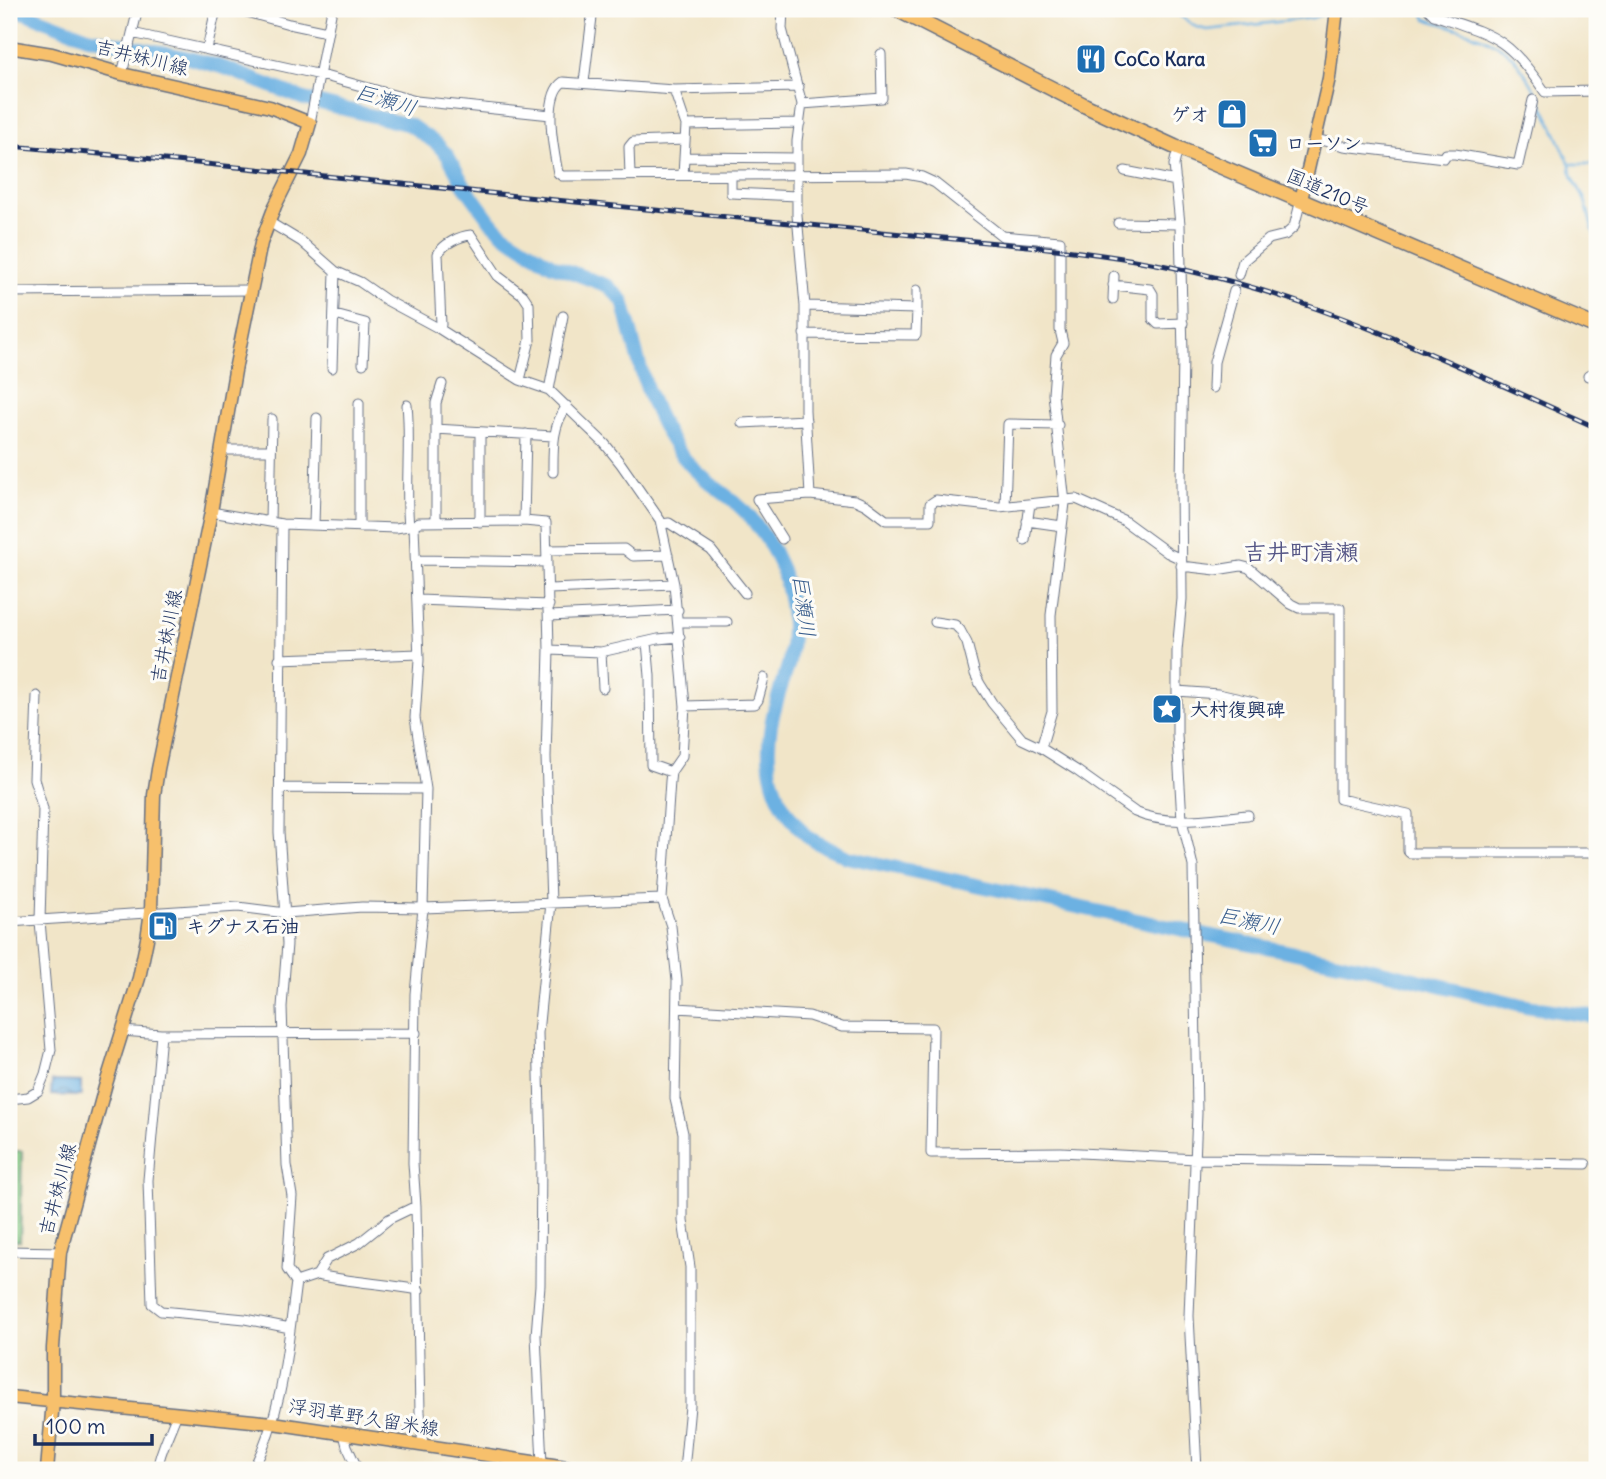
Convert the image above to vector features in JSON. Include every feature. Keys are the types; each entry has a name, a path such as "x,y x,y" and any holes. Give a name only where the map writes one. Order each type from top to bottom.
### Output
{"highway":[{"name":"国道210号","path":"896,9 920,15 1086,106 1178,148 1597,327"}],"main road":[{"path":"1301,200 1329,78 1336,11"},
{"name":"吉井妹川線","path":"9,47 52,54 270,107 311,120 301,154 261,243 211,512 158,769 150,911 139,978 86,1151 60,1252 47,1470"},
{"name":"浮羽草野久留米線","path":"9,1397 272,1423 587,1470"}],"street":[{"path":"123,72 138,9"},
{"path":"207,49 216,9"},
{"path":"236,9 327,32"},
{"path":"311,120 332,9"},
{"path":"584,82 593,9"},
{"path":"782,9 782,29 802,104 797,196 804,306 810,495"},
{"path":"1428,9 1434,15 1501,40 1513,49 1530,69 1545,92 1597,91"},
{"path":"132,33 416,101 551,115"},
{"path":"802,104 882,98 881,54"},
{"path":"799,87 674,90 584,82 559,84 556,87 551,115 558,173 562,177 683,174 797,177 887,173 922,177 935,183 1002,236 1060,241 1060,330 1063,343 1056,355 1053,386 1068,498 1051,615 1052,711 1041,748"},
{"path":"674,90 686,125 683,174"},
{"path":"1316,139 1344,146 1444,158 1446,154 1455,154 1518,165 1533,100"},
{"path":"686,125 800,123"},
{"path":"630,175 629,147 633,142 685,140"},
{"path":"1178,148 1174,165 1180,223 1183,323 1182,599 1177,651 1177,691 1182,820 1193,866 1196,1159 1189,1317 1197,1470"},
{"path":"684,157 797,158"},
{"path":"1125,172 1176,181"},
{"path":"731,175 731,193 797,196"},
{"path":"1239,275 1244,261 1269,239 1285,235 1294,228 1301,200"},
{"path":"269,222 302,242 335,271 360,282 520,380 549,390 621,464 662,524 680,622 685,705 682,756 671,772 662,899 674,946 677,1008 675,1099 683,1133 683,1221 690,1279 690,1406 684,1470"},
{"path":"1118,223 1180,223"},
{"path":"438,328 441,325 438,254 441,248 471,235 498,276 523,295 529,304 530,340 520,380"},
{"path":"332,368 335,271"},
{"path":"1113,299 1114,281 1150,289 1153,295 1153,319 1158,324 1183,323"},
{"path":"9,292 251,290"},
{"path":"804,334 916,335 918,290"},
{"path":"1213,388 1214,362 1234,291"},
{"path":"804,306 917,310"},
{"path":"335,314 365,323 363,364"},
{"path":"549,390 564,316"},
{"path":"436,522 436,402 442,384"},
{"path":"359,403 359,527"},
{"path":"407,405 406,499 412,525 418,600 419,654 415,718 426,789 423,908 416,968 413,1163 419,1290 419,1399 423,1446"},
{"path":"553,472 553,436 567,406"},
{"path":"314,525 317,418"},
{"path":"270,522 272,419"},
{"path":"742,423 806,420"},
{"path":"1005,506 1008,424 1058,425"},
{"path":"436,429 553,436"},
{"path":"480,432 480,522"},
{"path":"524,521 526,434"},
{"path":"222,450 271,450"},
{"path":"782,539 757,499 810,495 855,500 886,520 930,520 930,504 936,500 1005,506 1068,498 1124,520 1181,562 1216,569 1241,566 1249,568 1291,604 1300,608 1340,608 1340,799 1408,814 1410,853 1597,853"},
{"path":"1025,540 1030,504"},
{"path":"211,512 282,524 359,527 396,528 419,522 546,523 550,650 546,757 551,903 538,1032 541,1153 540,1285 536,1335 542,1464"},
{"path":"1027,521 1062,526"},
{"path":"662,524 669,523 711,550 745,593"},
{"path":"253,1470 272,1423 283,1385 296,1282 287,1269 292,1196 287,1165 282,1007 288,944 279,832 282,524"},
{"path":"547,550 624,549 633,556 668,555"},
{"path":"416,560 547,562"},
{"path":"548,589 674,584"},
{"path":"418,600 549,605"},
{"path":"549,617 678,610"},
{"path":"680,622 727,622"},
{"path":"935,622 955,625 960,630 967,643 975,674 992,703 1023,739 1041,748 1135,812 1143,816 1182,820 1248,816"},
{"path":"550,650 601,652 680,637"},
{"path":"648,642 651,765 671,772"},
{"path":"601,652 603,688"},
{"path":"279,659 419,654"},
{"path":"685,705 755,704 764,678"},
{"path":"1177,691 1218,694 1254,702"},
{"path":"9,1099 28,1097 37,1091 51,1050 40,921 43,808 33,779 37,696"},
{"path":"280,788 426,789"},
{"path":"9,922 238,907 286,913 362,907 423,908 662,899"},
{"path":"677,1008 809,1016 842,1027 933,1028 932,1153 1066,1152 1196,1159 1586,1164"},
{"path":"122,1031 161,1034 416,1033"},
{"path":"161,1034 148,1181 152,1304 161,1311 245,1319 290,1328"},
{"path":"317,1275 327,1259 359,1243 389,1219 416,1206"},
{"path":"9,1251 60,1252"},
{"path":"296,1282 317,1275 419,1290"},
{"path":"157,1470 160,1451 177,1413"},
{"path":"344,1434 358,1470"}],"green space":[{"path":"9,1151 22,1151 20,1241 9,1240"}],"water":[{"path":"52,1081 81,1082 81,1096 51,1095"}],"waterway":[{"name":"巨瀬川","path":"15,9 88,37 185,57 225,68 304,99 410,125 437,144 448,156 464,185 491,222 505,235 552,265 608,286 623,301 645,383 661,423 693,468 756,524 773,551 785,579 791,610 791,645 771,727 769,757 774,786 780,800 797,825 813,840 847,857 1373,969 1526,1006 1597,1017"},
{"path":"1170,9 1196,27 1207,30 1312,18 1332,11"},
{"path":"1422,9 1426,19 1484,39 1513,57 1541,101 1570,164 1597,164"},
{"path":"1570,165 1597,239"}],"railway":[{"path":"9,146 1008,244 1138,261 1202,274 1304,304 1403,342 1597,428"}],"place":[{"name":"CoCo Kara","path":"1091,59"},
{"name":"ゲオ","path":"1232,114"},
{"name":"ローソン","path":"1263,143"},
{"name":"大村復興碑","path":"1167,709"},
{"name":"キグナス石油","path":"163,926"}],"district":[{"name":"吉井町清瀬","path":"1301,552"}]}
